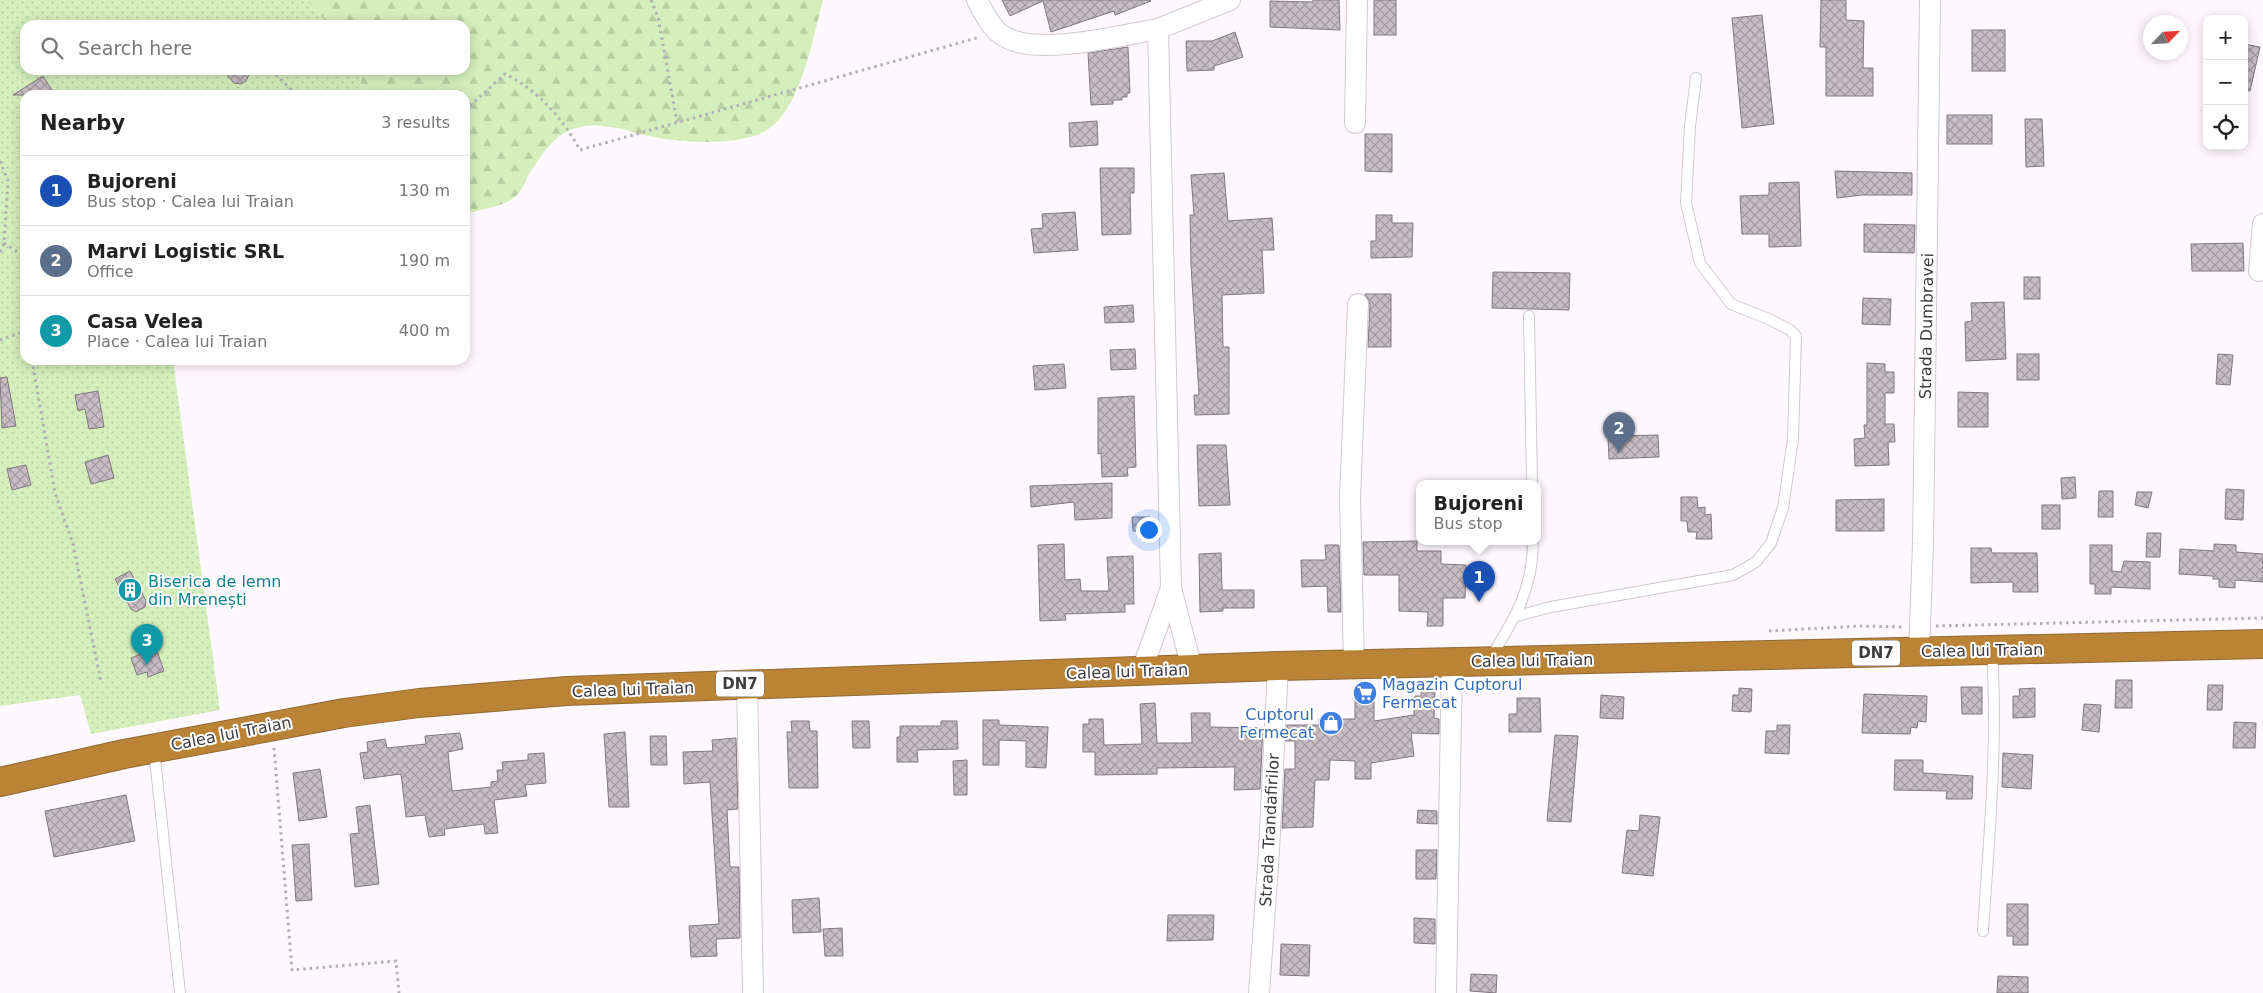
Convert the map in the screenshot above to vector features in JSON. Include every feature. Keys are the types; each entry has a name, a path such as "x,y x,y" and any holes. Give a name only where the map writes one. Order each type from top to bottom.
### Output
{"highway":[{"name":"Calea lui Traian","path":"0,782 154,748 272,725 419,703 492,696 747,684 1142,670 1488,661 1923,639 1992,650 2263,644"}],"street":[{"path":"977,0 997,32 1016,42 1043,45 1075,44 1158,28 1230,0"},
{"path":"1355,124 1357,0"},
{"name":"Strada Dumbravei","path":"1923,639 1930,0"},
{"path":"1158,28 1171,588 1192,669"},
{"path":"2259,271 2263,224"},
{"path":"1354,664 1350,498 1358,304"},
{"path":"1142,670 1171,588"},
{"path":"1446,993 1452,662"},
{"name":"Strada Trandafirilor","path":"1259,993 1278,666"},
{"path":"747,684 753,993"}],"lane":[{"path":"1517,616 1551,607 1732,575 1756,562 1771,543 1782,508 1793,439 1796,336 1790,330 1771,320 1731,304 1700,263 1686,203 1690,126 1696,78"},
{"path":"1529,316 1532,480"},
{"path":"1488,661 1517,616 1530,572 1533,545"},
{"path":"1983,930 1995,708 1992,650"},
{"path":"154,748 180,993"}],"path":[{"path":"651,0 658,17 677,122"},
{"path":"470,106 506,74 520,81 566,124 580,150 997,32"},
{"path":"276,75 292,90"},
{"path":"0,161 8,181 4,243 0,252"},
{"path":"4,243 20,253"},
{"path":"0,340 20,333"},
{"path":"33,365 54,493 73,544 101,682"},
{"path":"1923,639 2263,618"},
{"path":"272,725 292,970 396,961 399,993"}],"green space":[{"path":"0,0 306,0 324,20 20,20 20,75 360,75 362,90 20,90 20,365 174,365 220,710 91,734 80,695 0,706"},
{"path":"306,0 823,0 810,52 797,89 789,106 779,120 767,130 744,139 699,142 659,138 610,127 580,127 563,134 550,145 515,197 498,205 470,213 470,90 362,90 360,75 470,75 470,20 324,20"}],"building":[{"path":"1002,0 1151,1 1115,15 1114,11 1051,32 1043,1 1010,16"},
{"path":"1313,0 1339,0 1340,30 1270,27 1270,1 1313,2"},
{"path":"1374,0 1396,0 1396,35 1374,35"},
{"path":"1821,0 1846,0 1846,20 1864,21 1863,68 1873,68 1873,96 1826,96 1826,47 1820,47"},
{"path":"1762,15 1774,124 1742,128 1732,18"},
{"path":"1972,30 2005,30 2005,71 1972,71"},
{"path":"1235,32 1243,57 1214,66 1214,70 1187,71 1186,41 1212,41"},
{"path":"2248,45 2260,47 2250,91 2248,91"},
{"path":"1128,47 1130,93 1127,93 1127,97 1122,97 1122,100 1113,100 1113,104 1091,105 1088,53"},
{"path":"227,75 249,75 246,81 241,84 234,83"},
{"path":"43,76 52,90 21,90"},
{"path":"1947,115 1992,115 1992,144 1947,144"},
{"path":"2025,119 2042,119 2044,166 2026,167"},
{"path":"1097,121 1098,145 1070,147 1069,123"},
{"path":"1365,134 1392,134 1392,172 1365,171"},
{"path":"1100,168 1134,168 1134,193 1130,193 1131,234 1102,235"},
{"path":"1835,171 1912,173 1912,195 1862,195 1837,198"},
{"path":"1224,173 1228,221 1272,218 1274,250 1262,250 1264,293 1222,295 1223,347 1229,347 1229,414 1195,415 1194,395 1199,395 1191,265 1190,215 1194,215 1191,175"},
{"path":"1799,182 1801,246 1769,247 1769,234 1742,234 1740,196 1769,195 1769,183"},
{"path":"1075,212 1078,250 1034,253 1031,229 1043,228 1042,214"},
{"path":"1376,215 1392,215 1392,223 1413,223 1412,257 1371,258 1371,241 1376,241"},
{"path":"1864,224 1915,225 1914,253 1864,252"},
{"path":"2243,243 2244,271 2192,271 2191,244"},
{"path":"1493,272 1570,273 1569,310 1492,308"},
{"path":"2024,277 2040,277 2040,299 2024,299"},
{"path":"1365,294 1391,294 1391,347 1368,347 1370,304"},
{"path":"1863,298 1891,299 1890,325 1862,324"},
{"path":"2004,302 2006,359 1966,361 1965,322 1972,321 1971,303"},
{"path":"1133,305 1134,322 1105,323 1104,307"},
{"path":"1135,349 1136,369 1111,370 1110,350"},
{"path":"2017,354 2039,354 2039,380 2017,380"},
{"path":"2218,354 2233,355 2230,385 2216,384"},
{"path":"1867,363 1885,364 1885,372 1894,372 1894,393 1885,393 1885,424 1894,424 1895,442 1888,442 1889,465 1855,466 1854,439 1865,438 1864,425 1867,425"},
{"path":"1064,364 1066,388 1035,390 1033,366"},
{"path":"7,377 16,426 2,428 0,378"},
{"path":"98,391 104,427 89,429 85,409 78,411 75,395"},
{"path":"1958,392 1988,393 1988,427 1958,427"},
{"path":"1134,396 1136,467 1127,468 1128,476 1102,477 1101,453 1098,454 1098,398"},
{"path":"1658,435 1659,457 1609,459 1608,436"},
{"path":"1197,445 1226,445 1230,505 1199,506"},
{"path":"108,455 114,478 91,484 85,462"},
{"path":"26,465 31,485 12,490 7,469"},
{"path":"2075,477 2076,498 2062,499 2061,478"},
{"path":"1112,483 1112,518 1075,520 1074,502 1031,507 1030,486"},
{"path":"2226,489 2244,490 2243,520 2225,519"},
{"path":"2099,491 2113,491 2113,517 2098,517"},
{"path":"2137,492 2152,492 2148,508 2135,505"},
{"path":"1681,497 1697,497 1698,508 1705,507 1705,515 1711,514 1712,539 1696,539 1697,532 1688,532 1687,521 1681,521"},
{"path":"1884,499 1884,531 1836,531 1836,500"},
{"path":"2042,505 2060,505 2060,529 2042,529"},
{"path":"1132,517 1150,517 1150,532 1133,531"},
{"path":"2147,533 2161,533 2160,557 2146,557"},
{"path":"1416,541 1417,551 1441,551 1441,564 1466,565 1465,598 1443,598 1443,626 1427,626 1428,612 1399,611 1399,575 1364,575 1363,542"},
{"path":"1064,544 1065,580 1080,579 1081,591 1109,591 1107,557 1133,556 1134,604 1125,604 1125,612 1065,614 1066,620 1040,621 1038,545"},
{"path":"2214,544 2236,545 2236,552 2263,554 2263,582 2235,580 2235,588 2219,587 2219,579 2213,579 2213,576 2179,574 2180,549 2214,551"},
{"path":"1325,545 1339,545 1341,612 1328,612 1327,586 1302,587 1301,560 1326,560"},
{"path":"2090,545 2112,545 2112,571 2121,572 2124,561 2150,562 2150,589 2111,587 2111,594 2095,594 2095,584 2090,584"},
{"path":"1971,548 1991,548 1992,553 2037,553 2038,592 2013,592 2013,582 1971,583"},
{"path":"1221,553 1222,590 1254,590 1254,608 1223,608 1223,611 1200,612 1199,554"},
{"name":"Biserica de lemn din Mrenești","path":"130,571 146,601 145,607 136,612 131,609 115,579"},
{"path":"155,645 164,671 148,677 147,672 137,675 131,658 141,654 140,650"},
{"path":"2116,680 2132,680 2132,708 2115,708"},
{"path":"2208,685 2223,685 2222,710 2207,710"},
{"path":"1355,687 1374,687 1374,721 1414,715 1415,696 1421,696 1421,691 1435,692 1434,718 1439,719 1439,734 1411,733 1414,756 1371,763 1371,779 1355,779 1355,761 1330,760 1329,780 1315,780 1313,827 1282,828 1285,769 1295,769 1295,741 1286,741 1287,725 1319,725 1319,719 1355,719"},
{"path":"1961,687 1982,687 1982,714 1962,714"},
{"path":"1739,688 1752,689 1751,712 1732,711 1733,695 1739,695"},
{"path":"2035,688 2035,717 2013,718 2013,696 2020,696 2019,689"},
{"path":"1864,694 1927,696 1926,722 1918,721 1917,728 1911,727 1910,734 1862,733"},
{"path":"1601,695 1624,697 1623,719 1600,718"},
{"path":"1517,698 1540,698 1541,732 1509,732 1509,714 1517,714"},
{"path":"1155,703 1157,743 1192,743 1191,713 1210,713 1210,727 1263,728 1260,789 1234,790 1235,767 1157,768 1157,774 1095,775 1095,752 1083,752 1083,724 1089,724 1089,719 1103,719 1104,745 1142,744 1140,704"},
{"path":"2084,704 2101,705 2099,732 2082,730"},
{"path":"983,720 999,720 999,725 1048,727 1046,768 1026,767 1026,741 999,740 999,765 983,765"},
{"path":"791,721 809,721 810,731 817,731 818,788 789,788 787,732 792,732"},
{"path":"852,721 869,721 870,748 853,748"},
{"path":"941,721 957,721 958,749 917,750 918,762 897,762 897,737 900,737 900,726 941,726"},
{"path":"2234,722 2256,723 2255,748 2233,748"},
{"path":"1777,725 1790,725 1789,754 1765,753 1766,731 1777,731"},
{"path":"625,732 629,807 609,807 604,734"},
{"path":"460,733 463,749 448,752 452,791 491,787 491,782 498,781 497,770 503,770 502,762 528,760 528,754 544,753 546,783 525,785 527,796 494,800 498,833 485,834 484,824 444,829 445,835 429,837 425,815 406,817 401,774 364,779 360,753 368,752 367,742 385,739 387,748 426,744 425,736"},
{"path":"1555,735 1578,736 1571,822 1547,821"},
{"path":"650,736 666,736 667,765 651,765"},
{"path":"736,738 738,809 727,810 730,867 739,867 740,938 716,939 717,956 691,957 689,926 719,924 710,782 684,784 683,752 713,751 712,740"},
{"path":"2003,753 2033,755 2031,789 2002,787"},
{"path":"967,760 967,795 954,795 953,761"},
{"path":"1895,760 1923,760 1923,773 1973,776 1972,799 1946,799 1947,791 1894,790"},
{"path":"320,769 327,817 299,821 293,773"},
{"path":"126,795 135,841 54,857 45,811"},
{"path":"370,805 379,884 355,887 350,834 359,833 356,807"},
{"path":"1418,810 1437,811 1437,824 1417,823"},
{"path":"1640,815 1660,817 1653,876 1622,873 1627,830 1639,831"},
{"path":"309,844 312,900 296,901 292,845"},
{"path":"1416,850 1437,850 1436,879 1416,879"},
{"path":"819,898 821,932 793,933 792,900"},
{"path":"2007,904 2028,904 2028,945 2013,945 2013,936 2007,936"},
{"path":"1168,915 1214,915 1213,940 1167,941"},
{"path":"1414,918 1435,919 1435,944 1414,943"},
{"path":"842,928 843,956 825,956 823,929"},
{"path":"1281,944 1310,945 1309,976 1280,975"},
{"path":"1471,974 1497,975 1496,993 1470,991"},
{"path":"1998,976 2028,977 2028,993 1997,993"}],"place":[{"name":"Marvi Logistic SRL","path":"1619,453"},
{"name":"Biserica de lemn din Mrenești","path":"130,590"},
{"name":"Bujoreni","path":"1479,602"},
{"name":"Casa Velea","path":"147,665"},
{"name":"Magazin Cuptorul Fermecat","path":"1365,693"},
{"name":"Cuptorul Fermecat","path":"1331,723"}]}
